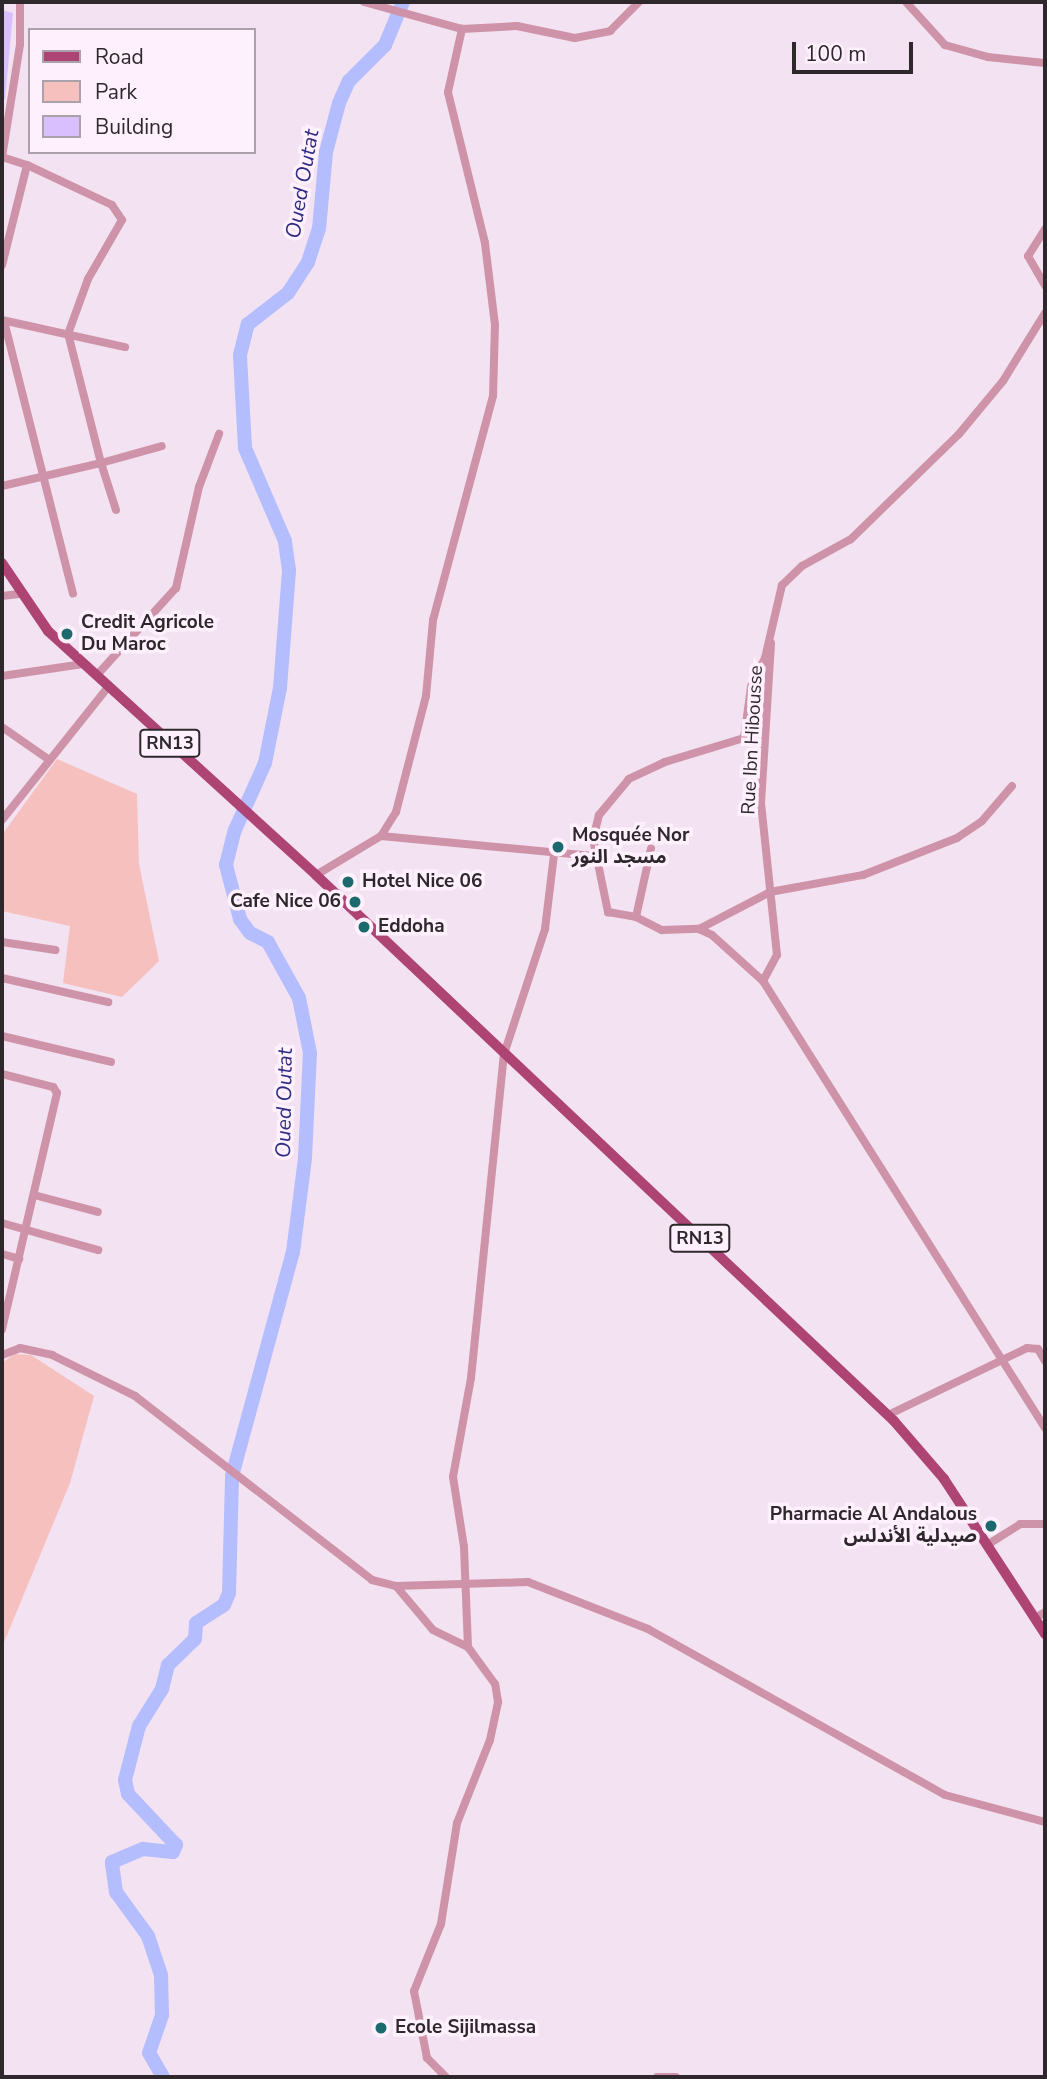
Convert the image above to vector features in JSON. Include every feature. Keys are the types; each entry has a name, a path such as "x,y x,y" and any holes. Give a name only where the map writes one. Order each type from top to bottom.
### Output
{"main road":[{"name":"RN13","path":"2,563 19,594 83,664 316,875 888,1415 944,1479 987,1545 1040,1615 1045,1634"}],"street":[{"path":"20,2 20,44 6,100 2,157 27,165 112,205 121,217 88,279 68,334 101,463 116,510"},
{"path":"363,2 421,15 462,29 517,26 557,36 590,37 610,31 639,2"},
{"path":"905,2 946,45 988,58 1045,63"},
{"path":"316,875 381,836 397,812 419,724 433,620 495,379 495,325 482,223 448,93 462,29"},
{"path":"2,265 27,165"},
{"path":"1045,229 1028,256 1045,285"},
{"path":"1012,786 971,830 918,855 863,875 770,892 699,929 662,930 636,917 606,909 593,856 594,826 618,788 665,762 744,738 751,685 770,638 782,585 802,566 851,539 959,434 1003,381 1045,313"},
{"path":"74,593 3,321 125,347"},
{"path":"97,675 176,588 199,487 219,434"},
{"path":"2,486 162,446"},
{"path":"2,596 19,594"},
{"name":"Rue Ibn Hibousse","path":"763,981 777,956 761,803 774,673 770,638"},
{"path":"3,678 83,664"},
{"path":"2,820 4,809 109,686"},
{"path":"2,727 47,759"},
{"path":"381,836 554,855 593,856"},
{"path":"636,917 651,849"},
{"path":"468,1647 465,1583 453,1477 471,1378 504,1054 545,929 554,855"},
{"path":"699,929 730,947 763,981 1004,1357 1045,1428"},
{"path":"2,942 55,950"},
{"path":"2,978 108,1002"},
{"path":"2,1036 111,1062"},
{"path":"2,1074 57,1090 19,1259 6,1298 2,1330"},
{"path":"34,1195 98,1212"},
{"path":"2,1223 98,1250"},
{"path":"2,1254 19,1259"},
{"path":"888,1415 1004,1357 1034,1347 1045,1361"},
{"path":"2,1354 20,1348 52,1354 135,1396 230,1474 372,1580 396,1586 528,1582 648,1629 921,1783 997,1813 1045,1822"},
{"path":"987,1545 1020,1524 1045,1524"},
{"path":"396,1586 433,1630 468,1647 495,1684 497,1716 457,1823 446,1903 413,1996 426,2058 446,2077"},
{"path":"657,2077 676,2077"}],"green space":[{"path":"57,759 137,794 139,864 159,961 122,997 63,983 70,926 2,911 4,832"},
{"path":"14,1354 31,1355 94,1396 70,1483 2,1647 2,1363"}],"building":[{"path":"2,10 13,13 5,99 2,99"}],"waterway":[{"name":"Oued Outat","path":"163,2077 149,2053 162,2015 161,1975 148,1936 116,1892 112,1862 143,1849 173,1852 176,1845 128,1794 125,1780 139,1726 162,1689 168,1665 195,1639 196,1623 224,1605 229,1593 232,1476 293,1252 305,1158 310,1053 299,998 268,942 250,933 240,919 226,865 235,830 265,763 280,688 289,570 285,541 245,448 240,355 248,324 288,293 308,262 319,229 326,152 339,103 349,81 385,45 403,2"}],"place":[{"name":"Credit Agricole Du Maroc","path":"67,634"},
{"name":"Mosquée Nor مسجد النور","path":"558,847"},
{"name":"Hotel Nice 06","path":"348,882"},
{"name":"Cafe Nice 06","path":"355,902"},
{"name":"Eddoha","path":"364,927"},
{"name":"Pharmacie Al Andalous صيدلية الأندلس","path":"991,1526"},
{"name":"Ecole Sijilmassa","path":"381,2028"}]}
